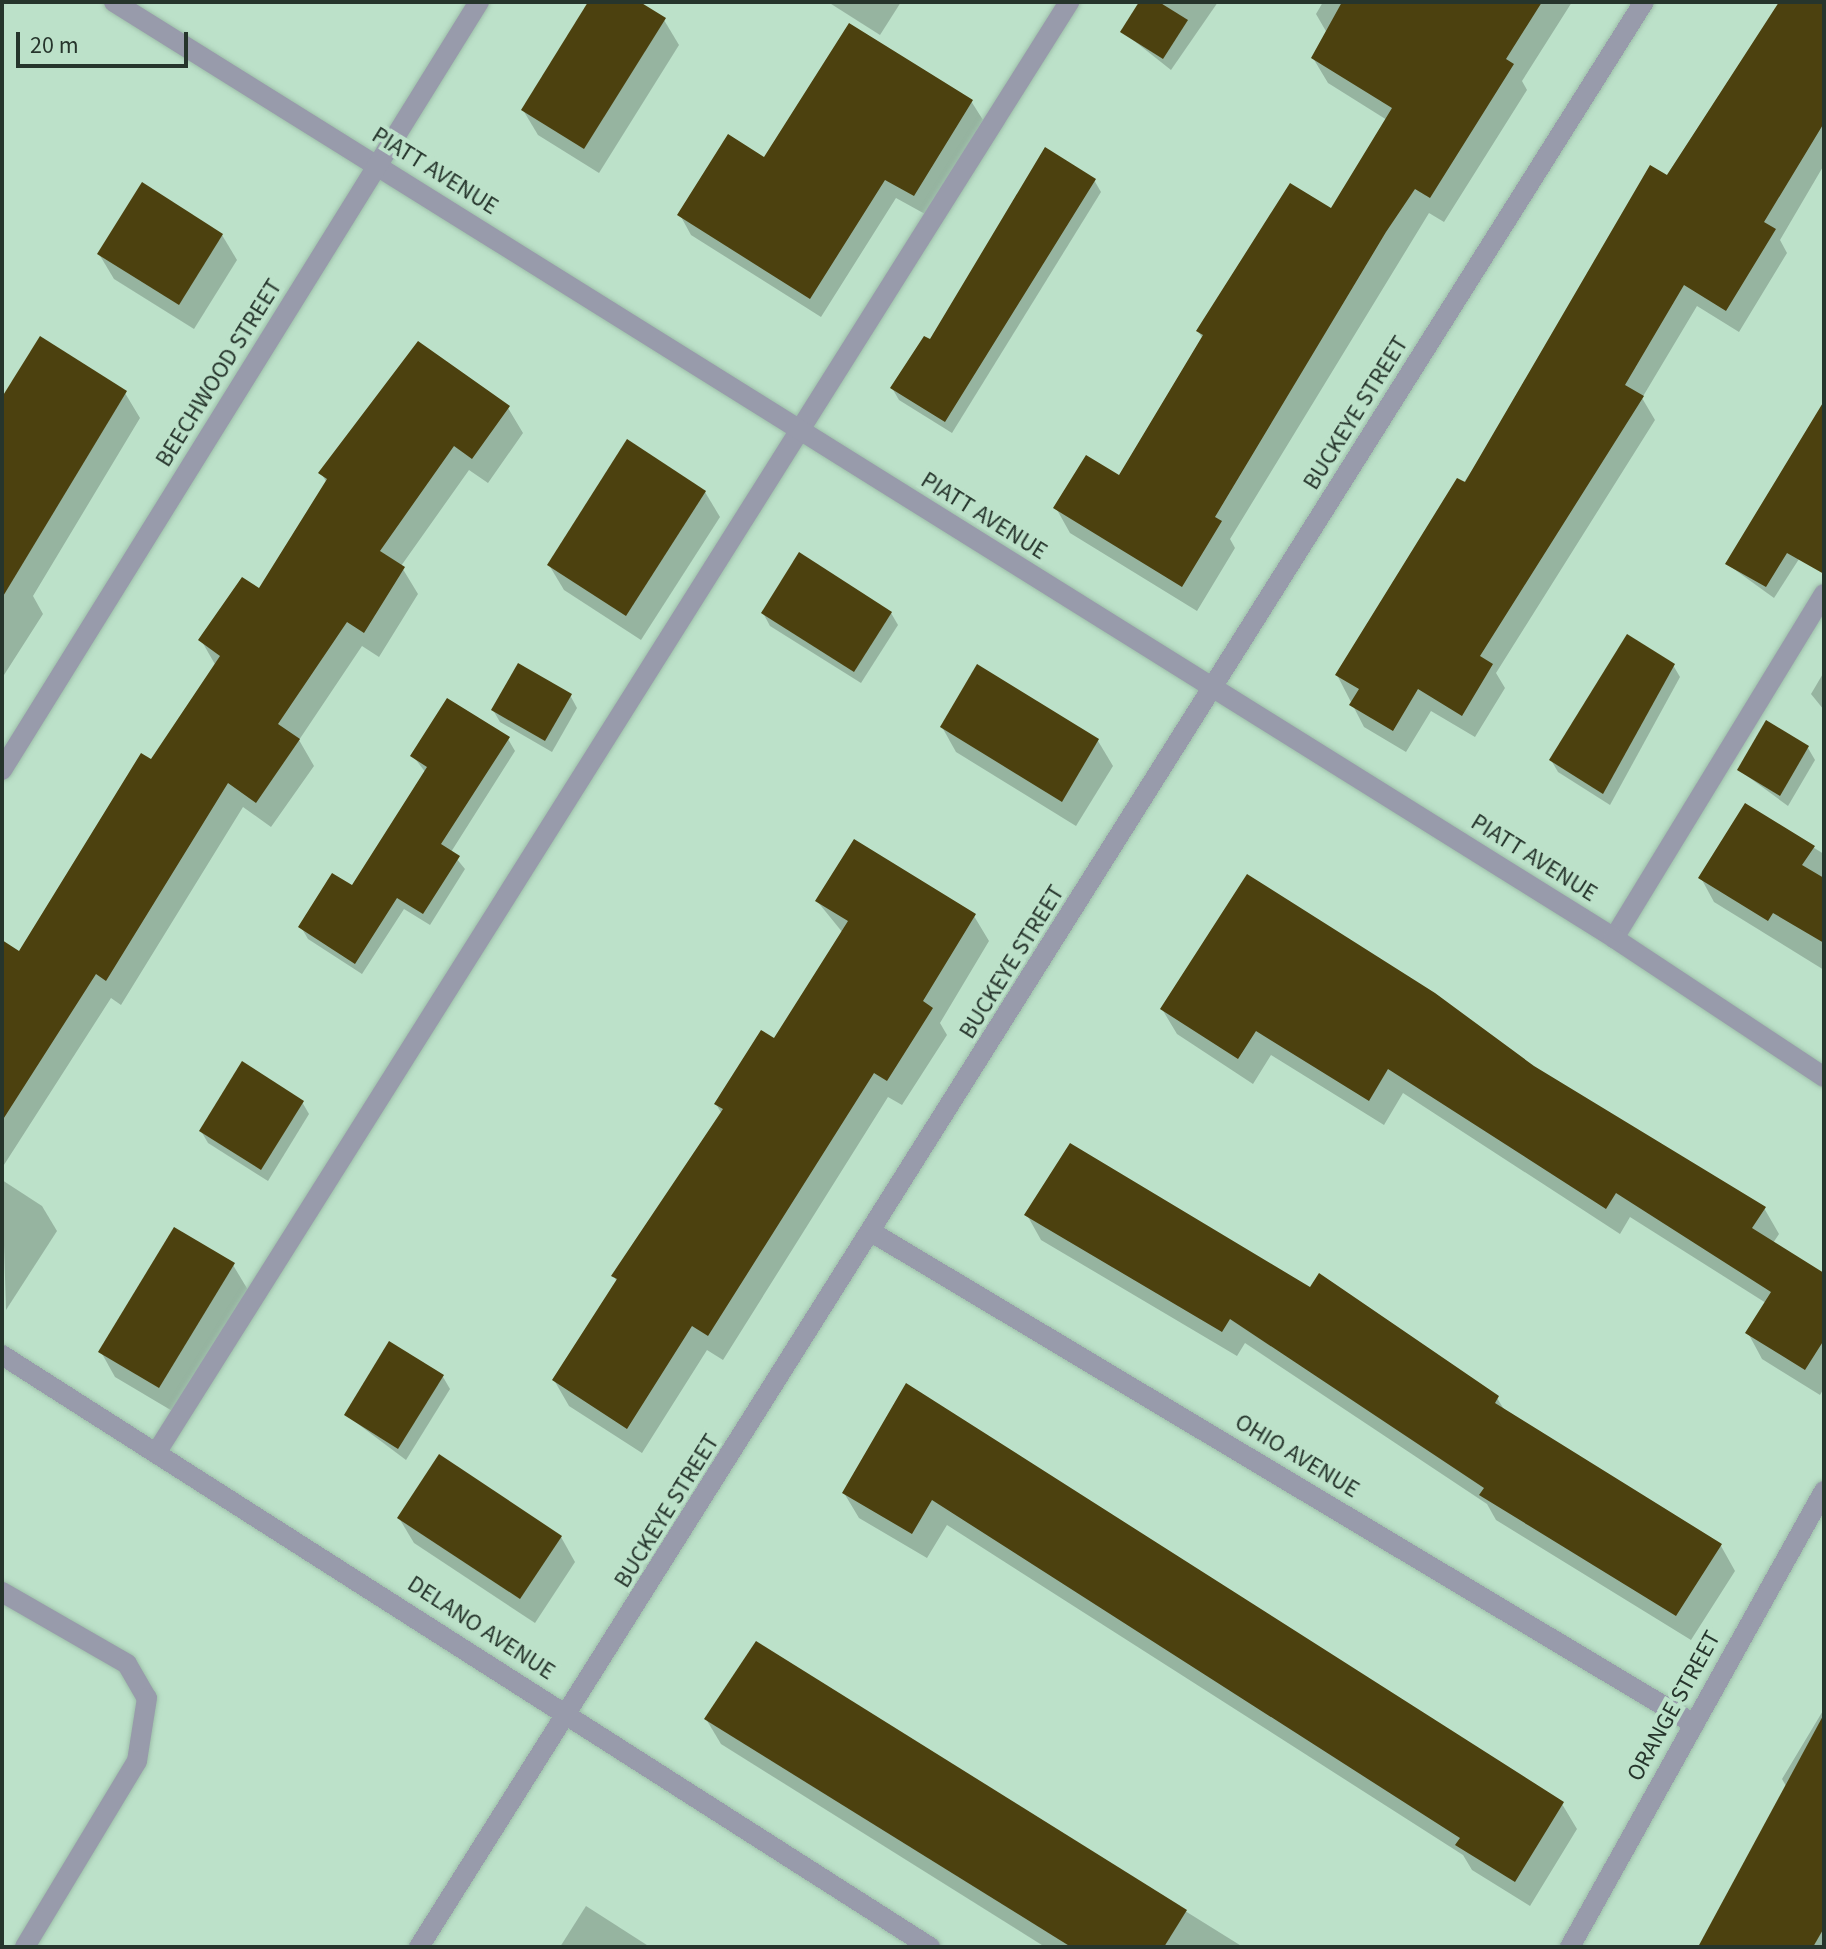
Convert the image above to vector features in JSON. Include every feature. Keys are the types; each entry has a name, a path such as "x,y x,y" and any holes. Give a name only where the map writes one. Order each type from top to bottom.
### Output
{"street":[{"name":"PIATT AVENUE","path":"114,2 1614,938 1824,1077"},
{"name":"BEECHWOOD STREET","path":"2,770 479,2"},
{"path":"158,1450 1069,2"},
{"name":"BUCKEYE STREET","path":"419,1947 569,1716 1644,2"},
{"path":"1614,938 1824,594"},
{"name":"OHIO AVENUE","path":"873,1233 1694,1724"},
{"name":"DELANO AVENUE","path":"2,1355 158,1450 930,1947"},
{"name":"ORANGE STREET","path":"1570,1947 1824,1491"},
{"path":"2,1592 127,1664 147,1698 137,1761 25,1947"}],"building":[{"path":"588,2 640,2 666,18 584,149 521,110"},
{"path":"1139,2 1159,2 1188,20 1163,59 1120,32"},
{"path":"1342,2 1542,2 1506,59 1514,64 1430,198 1415,189 1386,232 1215,517 1222,521 1182,587 1053,508 1086,455 1119,475 1203,335 1196,331 1290,183 1331,208 1392,108 1311,58"},
{"path":"1779,2 1824,2 1824,123 1764,222 1776,229 1726,311 1684,285 1625,385 1644,396 1480,656 1493,664 1462,716 1418,689 1393,731 1349,705 1359,689 1335,675 1457,478 1465,482 1650,165 1667,175"},
{"path":"849,23 973,100 914,196 885,180 810,299 677,215 728,134 764,157"},
{"path":"1045,147 1096,179 945,422 890,388 924,336 930,339"},
{"path":"142,182 223,234 179,305 97,254"},
{"path":"40,336 127,391 2,598 2,397"},
{"path":"418,341 510,406 472,459 454,446 380,551 405,567 364,633 347,622 278,724 300,739 256,803 228,783 106,981 96,974 2,1121 2,940 19,951 141,753 151,759 220,656 198,640 242,577 259,588 327,479 318,473"},
{"path":"1824,401 1824,574 1787,553 1766,587 1725,564"},
{"path":"627,439 706,491 626,616 547,565"},
{"path":"799,552 892,612 854,672 761,613"},
{"path":"1627,634 1675,664 1603,794 1549,760"},
{"path":"518,663 572,694 545,741 491,710"},
{"path":"977,664 1099,739 1062,802 940,727"},
{"path":"447,698 510,737 441,844 460,856 423,914 397,898 355,964 298,927 332,873 352,885 427,767 410,756"},
{"path":"1766,720 1809,746 1780,796 1737,770"},
{"path":"1745,803 1815,846 1802,865 1824,878 1824,943 1773,913 1768,921 1698,878"},
{"path":"854,839 976,914 923,1001 933,1008 887,1081 874,1073 708,1336 692,1326 627,1429 552,1380 617,1279 611,1276 723,1109 714,1104 761,1030 774,1038 848,921 815,901"},
{"path":"1247,874 1435,993 1534,1066 1766,1207 1752,1228 1824,1273 1824,1340 1805,1370 1745,1333 1771,1292 1616,1193 1606,1209 1388,1069 1369,1101 1256,1031 1238,1059 1160,1009"},
{"path":"242,1061 304,1101 261,1170 199,1131"},
{"path":"1070,1143 1310,1287 1319,1273 1499,1396 1495,1403 1722,1544 1676,1616 1479,1495 1484,1488 1230,1319 1222,1332 1024,1215"},
{"path":"174,1227 235,1263 159,1388 98,1352"},
{"path":"389,1341 444,1375 398,1449 344,1415"},
{"path":"906,1383 1564,1802 1515,1882 1455,1845 1460,1838 932,1500 912,1534 842,1493"},
{"path":"439,1454 562,1536 520,1599 397,1518"},
{"path":"756,1641 1187,1910 1164,1947 1071,1947 704,1719"},
{"path":"1824,1714 1824,1928 1813,1947 1698,1947"}]}
